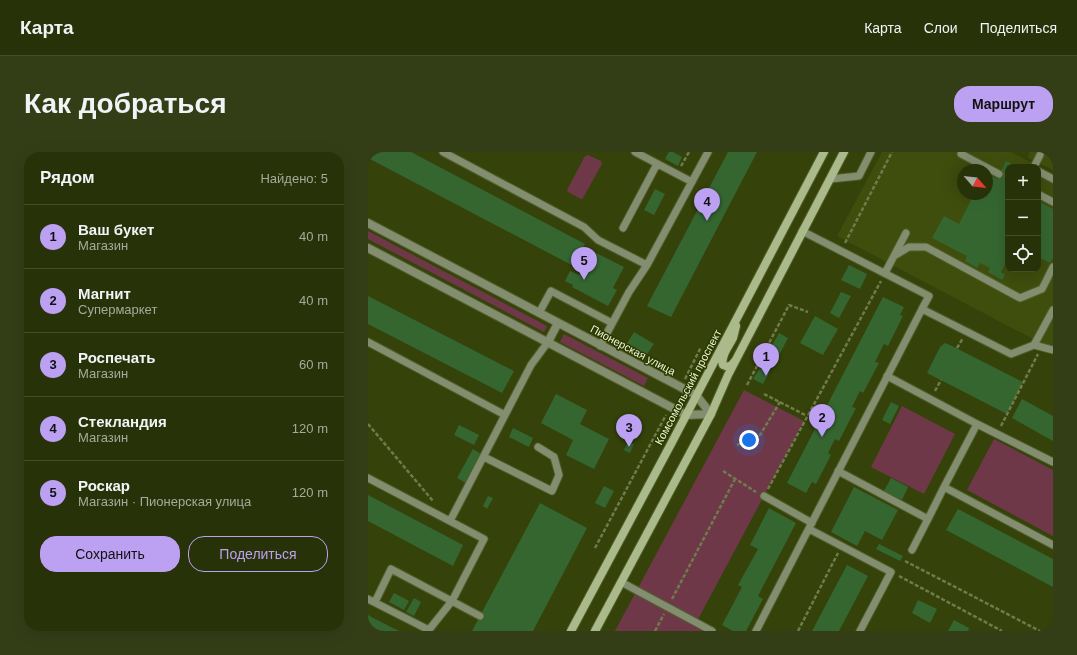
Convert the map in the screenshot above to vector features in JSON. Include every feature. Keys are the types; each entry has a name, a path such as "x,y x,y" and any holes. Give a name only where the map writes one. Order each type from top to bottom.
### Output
{"main road":[{"name":"Комсомольский проспект","path":"571,631 824,152"},
{"path":"595,631 711,414 728,375 844,152"},
{"path":"736,360 727,367 723,365 722,362 723,356 734,336 739,314"}],"street":[{"name":"Пионерская улица","path":"368,223 696,395 711,414"},
{"path":"368,248 686,415 711,414"},
{"path":"548,342 558,323"}],"lane":[{"path":"443,152 584,227 598,240 647,266"},
{"path":"635,152 692,182"},
{"path":"600,346 629,292 647,266 708,152"},
{"path":"830,179 859,176 871,152"},
{"path":"962,152 961,154 999,174"},
{"path":"1036,164 1040,155"},
{"path":"623,228 657,164"},
{"path":"1041,173 1053,179"},
{"path":"1041,196 1053,202"},
{"path":"756,631 929,296 842,250 802,231"},
{"path":"885,273 906,233"},
{"path":"894,256 909,247 926,247 1020,298 1042,289 1053,267"},
{"path":"539,313 551,291 612,323"},
{"path":"922,309 1011,354 1034,345 1053,350"},
{"path":"1034,345 1053,310"},
{"path":"368,342 505,415"},
{"path":"450,521 531,364 548,342"},
{"path":"887,376 977,424 1053,462"},
{"path":"912,550 977,424"},
{"path":"484,457 552,491 559,476 554,457 538,448"},
{"path":"838,471 928,519"},
{"path":"368,478 484,539 452,601 428,631 368,599"},
{"path":"944,487 1053,545"},
{"path":"764,496 842,546 891,572 860,631"},
{"path":"375,602 391,570 480,616"},
{"path":"621,582 712,631"}],"path":[{"path":"677,174 689,152"},
{"path":"842,250 892,152"},
{"path":"764,496 885,273"},
{"path":"747,385 789,305 808,312"},
{"path":"997,434 1042,347"},
{"path":"680,387 702,348"},
{"path":"764,394 807,416"},
{"path":"737,445 760,435 780,402"},
{"path":"595,548 670,407"},
{"path":"368,424 435,503"},
{"path":"723,471 756,492"},
{"path":"655,631 735,479"},
{"path":"798,631 842,546"},
{"path":"905,561 1040,631"},
{"path":"891,572 1002,631"}],"shaded area":[{"path":"882,152 1011,152 1034,164 1005,164 1005,272 1041,272 1041,168 1053,174 1052,349 837,236"},
{"path":"1029,152 1053,152 1053,170 1041,164 1028,158"},
{"path":"588,155 601,161 602,164 583,198 581,199 567,190 585,156"},
{"path":"368,231 547,326 544,332 368,239"},
{"path":"564,334 648,378 644,386 560,342"},
{"path":"744,390 804,421 696,623 712,631 615,631"},
{"path":"902,406 955,434 924,494 871,467"},
{"path":"994,439 1053,470 1053,536 967,490"}],"building":[{"path":"368,152 411,152 585,244 580,252 591,258 594,252 624,267 613,288 617,290 608,306 572,287 573,285 565,281 570,271 579,275 581,270 368,158"},
{"path":"669,152 673,152 682,157 678,166 665,159"},
{"path":"728,152 757,152 671,317 647,306"},
{"path":"1006,161 1012,164 1005,164 1005,264 1001,272 1005,275 1002,280 988,272 990,268 980,263 977,268 965,261 967,256 932,238 944,216 959,224 971,200 993,200 993,177 997,179"},
{"path":"655,189 665,194 654,215 644,210"},
{"path":"1041,203 1053,209 1053,258 1050,263 1041,258"},
{"path":"849,265 867,274 860,289 841,280"},
{"path":"841,292 851,296 839,318 830,313"},
{"path":"368,296 514,371 502,393 368,324"},
{"path":"883,297 904,307 900,315 903,316 888,346 884,344 875,362 879,363 863,393 860,391 852,407 856,408 839,441 835,439 828,453 831,455 816,484 812,482 806,493 787,483"},
{"path":"815,316 838,329 823,355 800,343"},
{"path":"634,332 654,344 645,357 626,345"},
{"path":"779,333 788,338 775,363 765,358"},
{"path":"945,343 1023,382 1007,414 927,373 940,347"},
{"path":"760,368 769,373 763,384 753,379"},
{"path":"556,394 587,410 580,424 609,439 594,469 566,455 573,440 541,423"},
{"path":"1022,399 1053,416 1053,441 1012,418"},
{"path":"891,402 899,406 890,424 882,420"},
{"path":"459,425 479,435 474,445 454,435"},
{"path":"513,428 533,438 529,447 509,437"},
{"path":"628,441 634,444 630,453 624,450"},
{"path":"473,449 481,454 466,483 457,478"},
{"path":"891,478 908,487 902,500 884,491"},
{"path":"604,486 614,491 605,508 595,503"},
{"path":"854,487 898,510 882,540 865,531 857,546 831,532"},
{"path":"368,495 463,545 453,566 368,521"},
{"path":"488,496 493,498 487,509 483,506"},
{"path":"540,503 587,528 533,631 472,631"},
{"path":"769,508 796,523 758,596 763,599 746,631 733,631 722,625 742,587 738,585 758,549 750,545"},
{"path":"958,509 1053,559 1053,587 946,530"},
{"path":"879,544 903,556 900,561 876,549"},
{"path":"847,565 868,576 839,631 812,631"},
{"path":"394,593 409,601 404,610 389,602"},
{"path":"414,598 421,602 414,616 406,612"},
{"path":"918,600 937,609 930,623 912,613"},
{"path":"368,615 375,619 399,631 368,631"},
{"path":"954,620 969,628 968,631 948,631"}],"place":[{"name":"Стекландия","path":"707,221"},
{"name":"Роскар","path":"584,280"},
{"name":"Ваш букет","path":"766,376"},
{"name":"Магнит","path":"822,437"},
{"name":"Роспечать","path":"629,447"}]}
